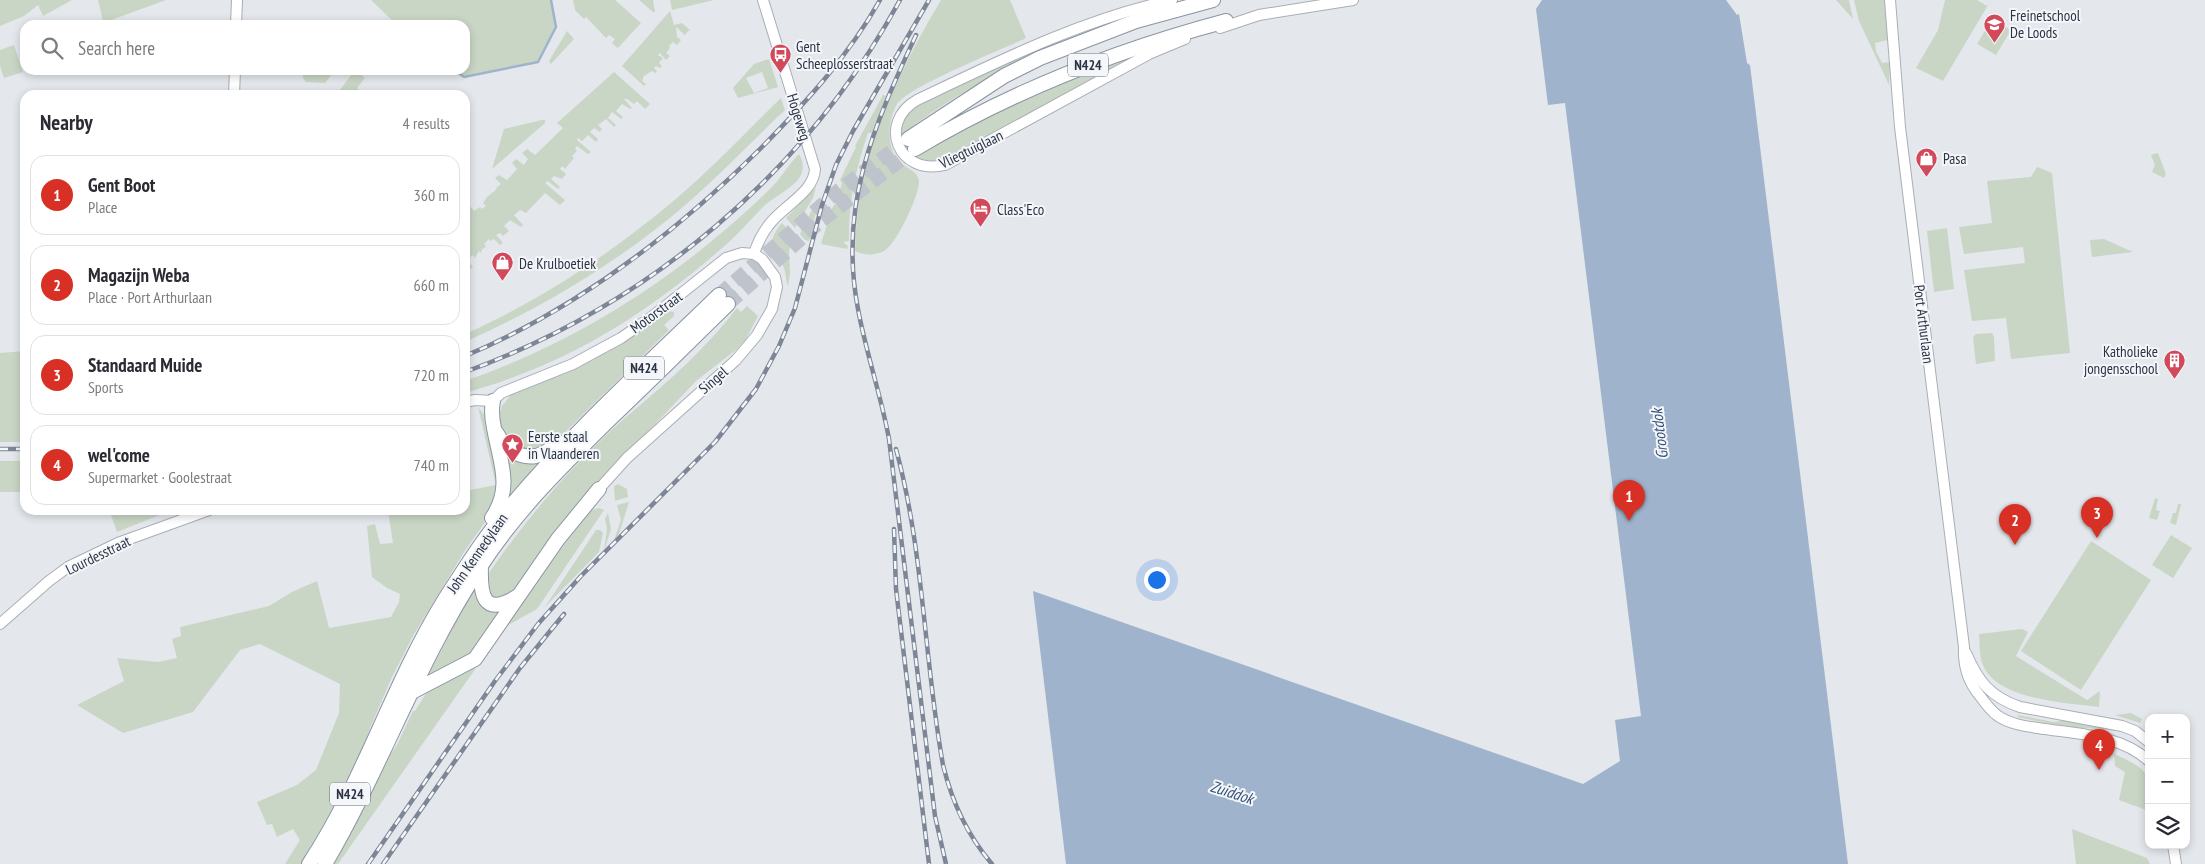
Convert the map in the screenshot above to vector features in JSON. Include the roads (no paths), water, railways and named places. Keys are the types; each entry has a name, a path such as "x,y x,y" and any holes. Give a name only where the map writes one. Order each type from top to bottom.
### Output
{"highway":[{"name":"N424","path":"1213,0 1136,21 1040,58 1004,76 912,144 1093,63 1144,44 1226,21"},
{"name":"John Kennedylaan","path":"308,864 355,785 423,638 444,600 484,539 509,508 570,441 724,299 527,505 481,565 440,633 363,795 325,864"},
{"path":"484,539 490,521 499,508 504,484 504,473 491,412 494,402"},
{"path":"493,427 501,440 516,454 536,456 557,445 570,441"},
{"path":"410,693 475,659 558,539 599,489"},
{"path":"481,565 481,594 488,602 500,605 518,596"}],"main road":[{"path":"236,20 237,0"},
{"name":"Hogeweg","path":"754,254 768,225 803,192 814,177 815,169 764,0"},
{"name":"Vliegtuiglaan","path":"1172,0 1133,8 1041,43 917,100 904,110 897,124 896,136 904,155 921,166 930,168 945,165 1149,54 1240,20 1353,0"},
{"name":"Port Arthurlaan","path":"1890,0 1900,127 1964,647 1963,661 1967,676 1975,691 1994,713 2005,720 2020,725 2109,740 2133,748 2147,759"},
{"name":"N424","path":"1226,21 1240,20"},
{"path":"234,90 235,75"},
{"name":"Motorstraat","path":"494,402 500,394 573,364 620,338 653,316 726,258 742,253 754,254"},
{"name":"Singel","path":"599,489 627,458 736,360 768,319 776,298 775,277 768,265 754,254"},
{"path":"470,401 494,402"},
{"name":"Lourdesstraat","path":"0,624 68,567 118,543 196,515"},
{"name":"Port Arthurlaan","path":"1964,647 1980,681 2005,702 2020,707 2107,722 2135,731 2145,739"},
{"path":"2174,849 2176,864"}],"water":[{"path":"1542,0 1726,0 1737,15 1739,14 1747,63 1750,65 1848,864 1066,864 1033,591 1583,784 1620,761 1615,720 1641,716 1565,103 1548,105 1536,9"}],"waterway":[{"path":"461,75 464,77 538,62 556,27 551,0"}],"tunnel":[{"path":"719,295 839,190 908,139"},
{"path":"728,304 821,221 915,149"}],"railway":[{"path":"470,354 507,337 587,291 625,265 697,208 764,145 812,94 855,40 880,0"},
{"path":"470,370 533,344 597,310 659,270 716,226 770,176 818,122 862,63 900,0"},
{"path":"368,864 495,681 538,624 581,576 715,442 756,389 779,346 795,308 822,205 836,165 853,131 929,0"},
{"path":"916,35 886,102 864,167 856,201 853,235 853,271 861,325 889,439 935,816 946,864"},
{"path":"0,449 20,449"},
{"path":"896,449 905,488 918,567 943,765 951,792 962,818 975,842 992,864"},
{"path":"894,529 896,589 929,864"},
{"path":"383,864 520,668 564,614"}],"place":[{"name":"Freinetschool De Loods","path":"1994,43"},
{"name":"Gent Scheeplosserstraat","path":"780,74"},
{"name":"Pasa","path":"1927,177"},
{"name":"Class'Eco","path":"981,228"},
{"name":"De Krulboetiek","path":"503,282"},
{"name":"Katholieke jongensschool","path":"2174,379"},
{"name":"Eerste staal in Vlaanderen","path":"512,464"},
{"name":"Gent Boot","path":"1629,521"},
{"name":"Standaard Muide","path":"2097,538"},
{"name":"Magazijn Weba","path":"2015,545"},
{"name":"wel'come","path":"2099,770"}],"water label":[{"name":"Grootdok","path":"1659,434"},
{"name":"Zuiddok","path":"1232,792"}]}
